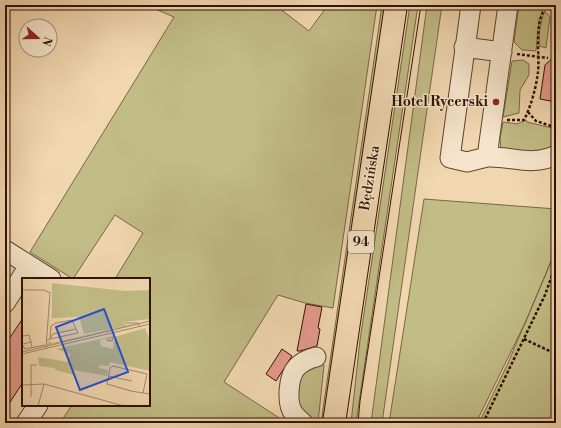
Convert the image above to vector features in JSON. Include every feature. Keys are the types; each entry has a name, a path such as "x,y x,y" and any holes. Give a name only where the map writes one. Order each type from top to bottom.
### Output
{"main road":[{"name":"Będzińska","path":"334,423 396,5"}],"lane":[{"path":"471,5 464,46 450,158 467,162 488,158 528,162 546,159 556,155"},
{"path":"488,158 506,53 508,5"},
{"path":"464,46 506,53"},
{"path":"5,250 49,278"},
{"path":"5,303 29,266"},
{"path":"303,423 294,414 289,402 289,386 296,368 306,360 316,357"},
{"path":"26,423 37,406"}],"path":[{"path":"501,119 524,120 528,112 538,73 540,20 545,9 549,5 554,14"},
{"path":"506,53 548,58"},
{"path":"528,112 536,121 554,128 556,109"},
{"path":"483,423 545,295 556,264"},
{"path":"524,339 556,354"}],"shaded area":[{"path":"146,5 275,5 309,31 328,5 377,5 333,308 305,303 278,295 224,382 287,423 60,423 71,406 150,406 150,278 116,278 143,233 115,215 74,278 30,252 174,17"},
{"path":"382,5 386,5 325,423 321,423"},
{"path":"410,5 418,5 356,423 351,423 360,340"},
{"path":"427,5 442,5 382,423 371,423"},
{"path":"519,5 542,5 544,8 539,20 536,51 522,50 514,42"},
{"path":"545,11 550,17 546,48 539,46 540,28"},
{"path":"523,60 529,64 529,75 520,90 519,113 503,117 512,61"},
{"path":"526,120 527,122 556,129 556,150 533,158 501,150 500,139 503,122 517,124"},
{"path":"424,199 556,209 556,247 526,321 476,423 389,423"},
{"path":"556,250 556,423 479,423 508,363"},
{"path":"319,363 324,365 318,423 312,422 303,415 298,404 297,391 298,383 303,370"}],"building":[{"path":"556,55 556,102 540,99 545,65"},
{"path":"306,304 322,307 318,328 320,329 317,346 297,351"},
{"path":"22,320 22,384 5,410 5,345"},
{"path":"282,349 292,356 276,381 266,374"}],"tram line":[{"path":"358,423 360,401 421,5"}],"place":[{"name":"Hotel Rycerski","path":"496,102"}]}
